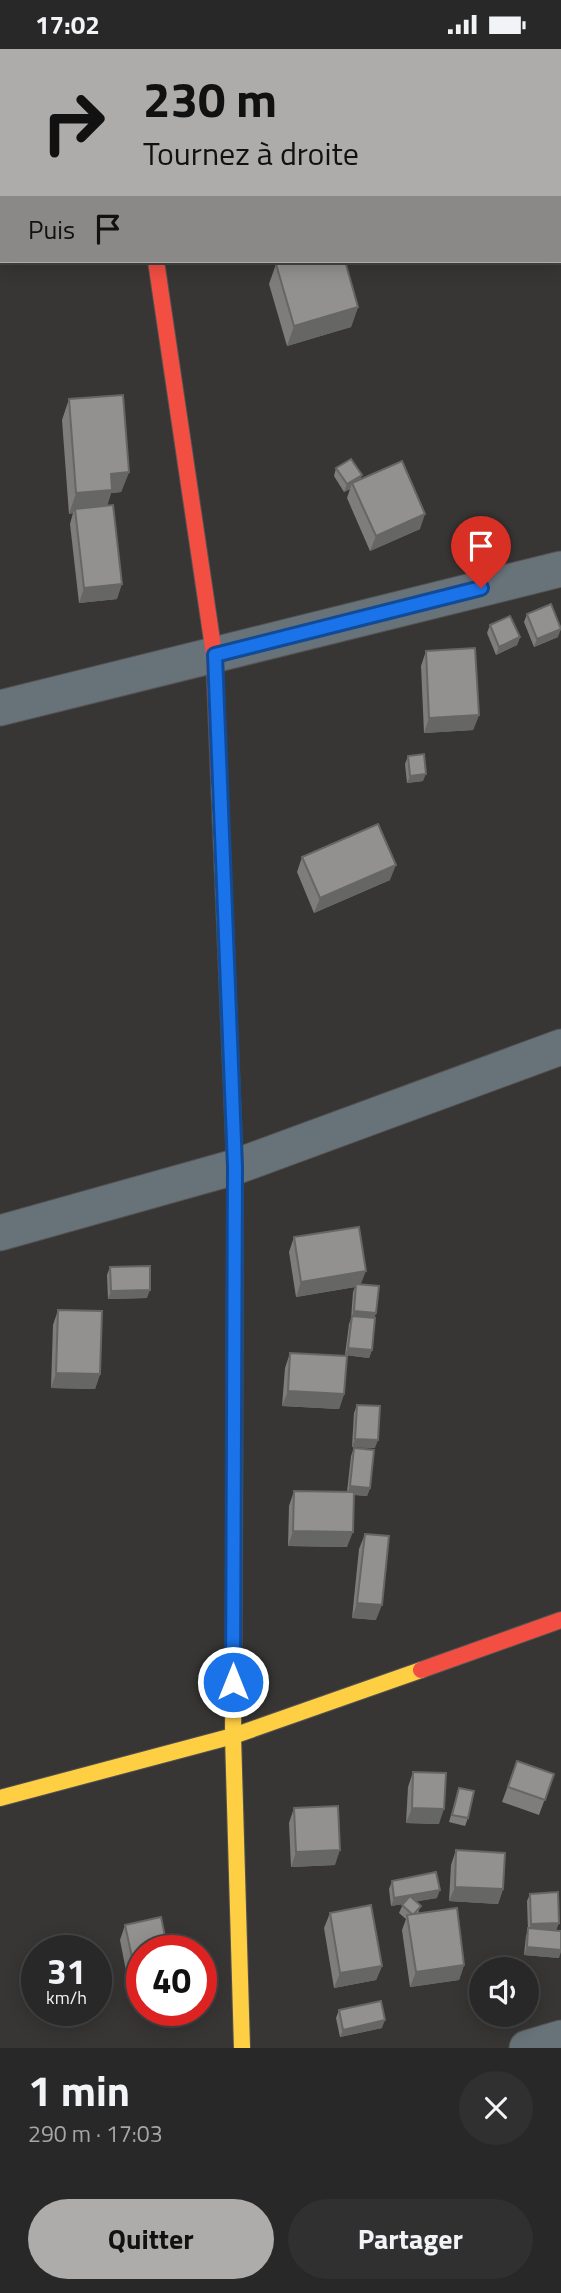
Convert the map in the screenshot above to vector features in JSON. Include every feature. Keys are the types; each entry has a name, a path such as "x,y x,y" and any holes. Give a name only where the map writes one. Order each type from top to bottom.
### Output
{"main road":[{"path":"156,263 215,655 235,1167 233,1736 242,2048"},
{"path":"0,1798 233,1736 561,1620"}],"street":[{"path":"0,708 561,569"},
{"path":"0,1233 235,1167 561,1047"},
{"path":"527,2048 561,2038"}],"building":[{"path":"346,263 358,307 294,326 276,264"},
{"path":"123,395 129,472 111,474 112,490 76,493 69,399"},
{"path":"351,459 362,475 347,484 336,468"},
{"path":"402,461 425,514 376,536 352,483"},
{"path":"113,505 122,584 84,588 75,509"},
{"path":"551,604 561,629 537,639 527,614"},
{"path":"510,616 520,637 499,647 490,625"},
{"path":"475,648 479,715 429,718 426,651"},
{"path":"424,754 426,774 410,776 408,756"},
{"path":"378,824 396,865 320,898 302,857"},
{"path":"359,1227 366,1271 301,1282 294,1237"},
{"path":"150,1266 150,1290 111,1291 110,1267"},
{"path":"356,1284 379,1286 376,1313 354,1311"},
{"path":"58,1310 102,1311 100,1374 56,1373"},
{"path":"352,1316 375,1318 372,1350 348,1348"},
{"path":"290,1353 347,1356 344,1394 288,1391"},
{"path":"357,1405 380,1406 378,1440 355,1439"},
{"path":"354,1448 374,1450 370,1488 350,1486"},
{"path":"294,1491 354,1492 353,1532 293,1531"},
{"path":"365,1534 389,1536 382,1605 357,1603"},
{"path":"517,1761 554,1774 545,1800 508,1787"},
{"path":"413,1772 446,1773 444,1809 412,1808"},
{"path":"459,1788 474,1791 468,1818 452,1815"},
{"path":"338,1806 340,1850 296,1852 294,1808"},
{"path":"456,1850 505,1853 503,1889 455,1887"},
{"path":"436,1872 440,1890 394,1898 392,1881"},
{"path":"558,1892 559,1923 531,1924 530,1894"},
{"path":"410,1896 421,1906 413,1915 402,1905"},
{"path":"371,1905 382,1966 340,1973 330,1913"},
{"path":"457,1908 464,1965 416,1972 407,1915"},
{"path":"161,1917 165,1935 127,1935 125,1925"},
{"path":"528,1928 561,1931 561,1950 527,1947"},
{"path":"381,2001 385,2020 343,2030 339,2010"}],"traffic: fast":[{"path":"234,1582 235,1212"}],"traffic: slow":[{"path":"219,779 235,1212"},
{"path":"234,1582 233,1736 242,2048"},
{"path":"0,1798 233,1736 421,1670"}],"traffic: jam":[{"path":"156,263 214,654 219,779"},
{"path":"421,1670 561,1620"}],"route":[{"path":"233,1682 235,1167 215,655 481,588"}]}
